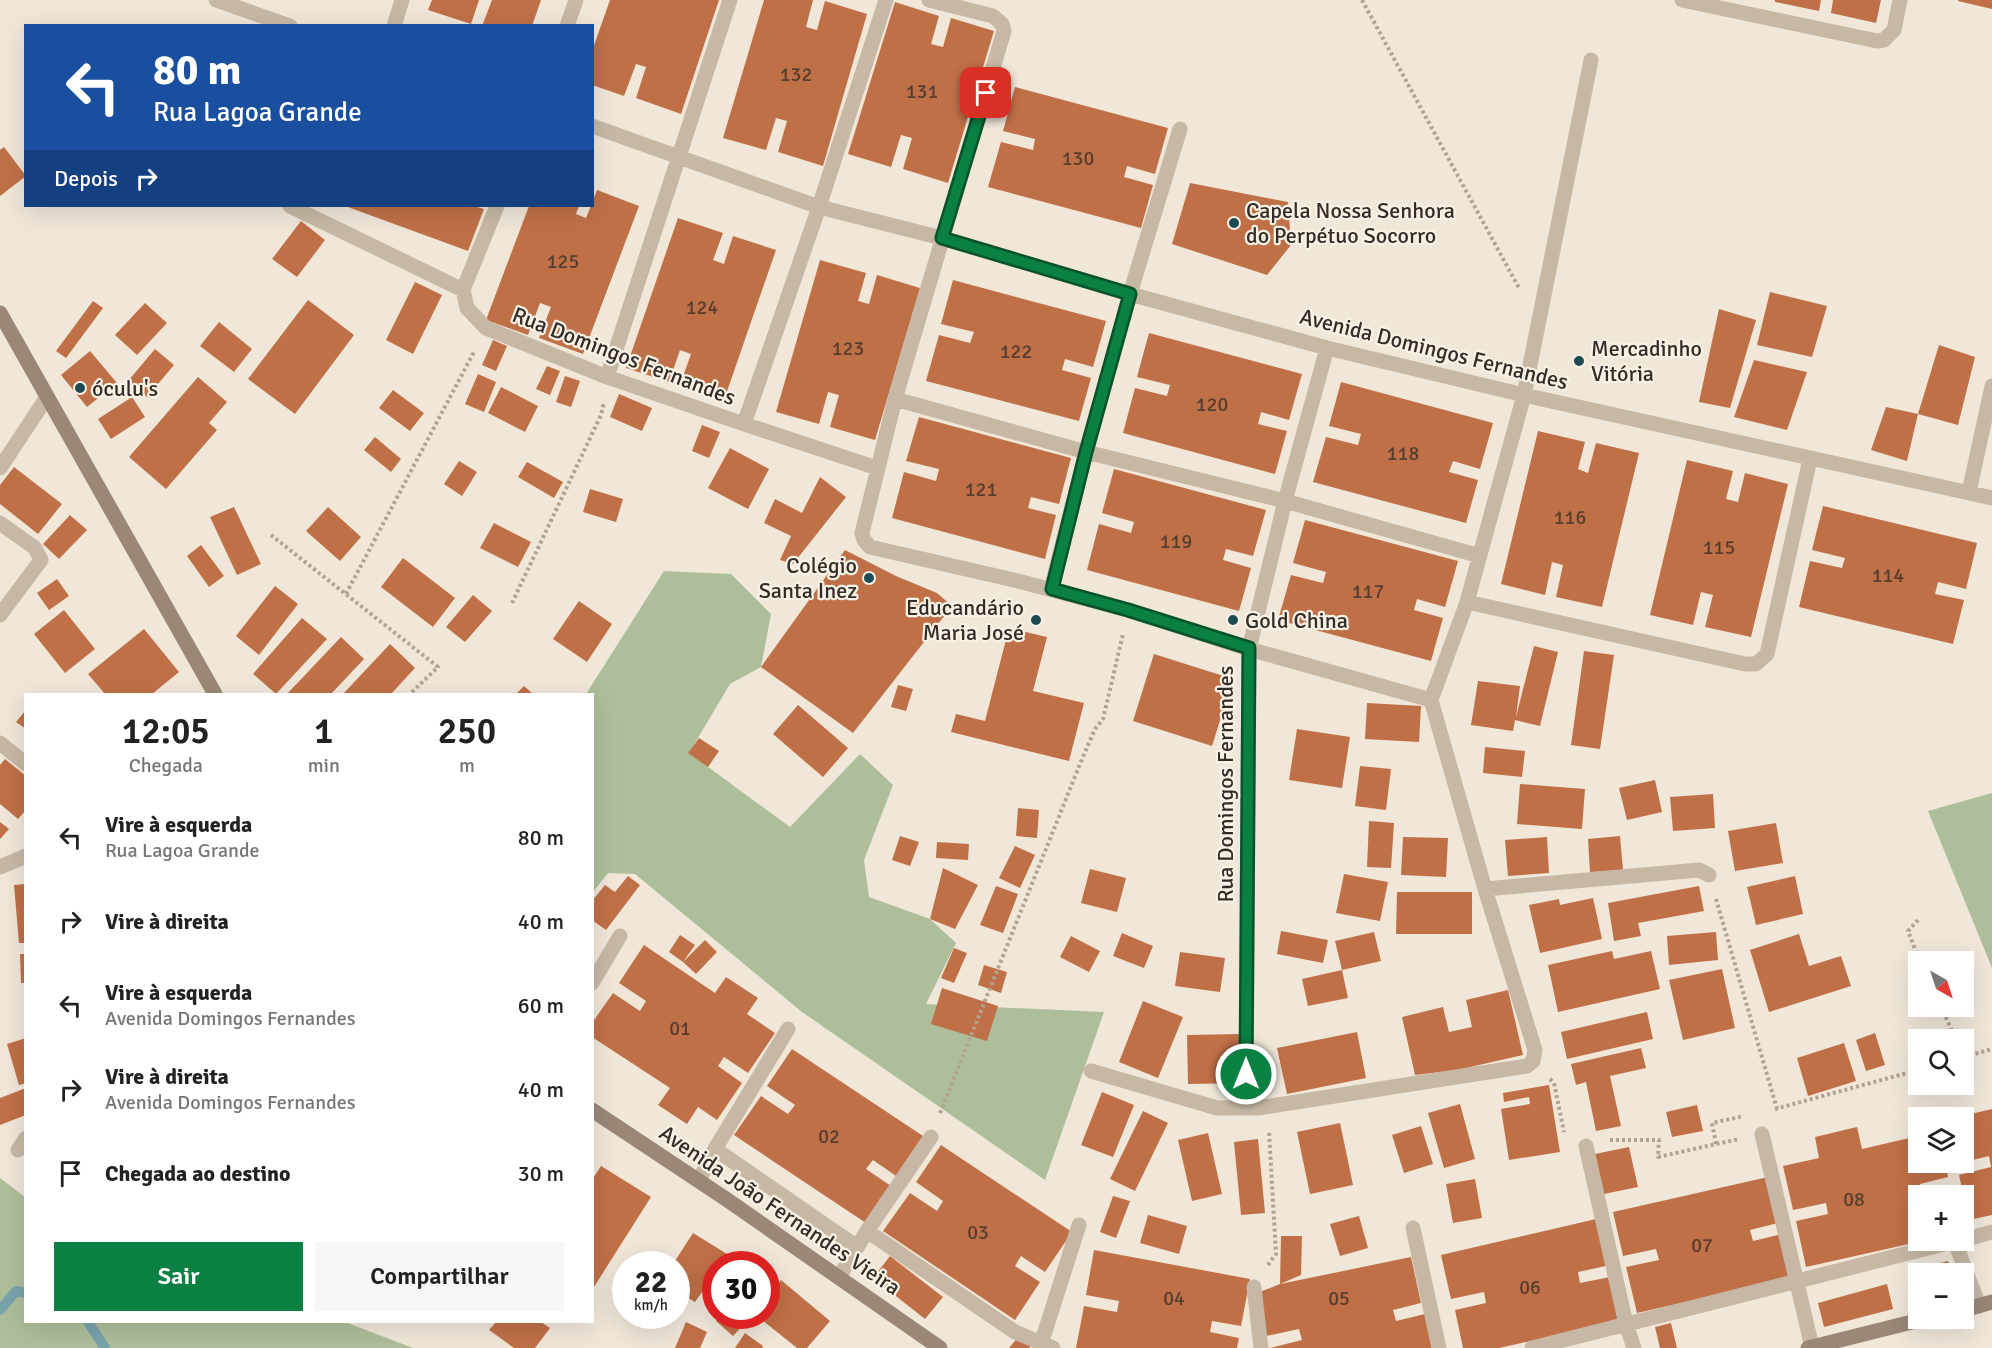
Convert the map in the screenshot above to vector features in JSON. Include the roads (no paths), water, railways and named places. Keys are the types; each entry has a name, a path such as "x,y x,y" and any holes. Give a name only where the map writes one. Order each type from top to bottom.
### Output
{"main road":[{"path":"0,313 214,693"},
{"name":"Avenida João Fernandes Vieira","path":"594,1111 699,1180 940,1348"},
{"path":"1810,1348 1908,1323"}],"street":[{"path":"216,0 253,6 286,24"},
{"path":"395,24 402,0"},
{"path":"568,24 576,0"},
{"path":"607,377 730,0"},
{"path":"744,424 819,207 886,0"},
{"path":"929,0 993,16 999,19 1004,31 895,399 877,468 862,533 870,547 1052,589 1249,648 1285,501 1327,348"},
{"path":"1682,0 1752,7 1876,41 1884,40 1894,30 1900,0"},
{"path":"1091,1071 1217,1108 1258,1108 1527,1065 1533,1061 1535,1050 1485,889 1431,700 1467,602 1524,395 1591,60"},
{"name":"Avenida Domingos Fernandes","path":"594,127 819,207 942,238 1130,294 1327,348 1524,395 1992,498"},
{"path":"1052,589 1086,452 1130,294 1180,129"},
{"path":"292,207 463,290 497,207"},
{"name":"Rua Domingos Fernandes","path":"463,290 467,308 486,328 607,377 877,468"},
{"path":"1969,492 1992,386"},
{"path":"0,468 47,397"},
{"path":"895,399 1086,452 1285,501 1480,556"},
{"path":"1467,602 1745,664 1756,664 1767,654 1810,459"},
{"path":"0,523 35,548 41,560 0,615"},
{"name":"Rua Domingos Fernandes","path":"1250,1107 1246,1098 1249,648 1431,700"},
{"path":"0,743 24,762"},
{"path":"0,867 24,857"},
{"path":"1485,889 1700,870 1709,875"},
{"path":"594,980 620,936"},
{"path":"699,1180 715,1149 788,1029"},
{"path":"1762,1134 1797,1281 1810,1348"},
{"path":"839,1277 867,1231 931,1137"},
{"path":"1586,1146 1626,1324 1634,1348"},
{"path":"715,1149 857,1247"},
{"path":"867,1231 1015,1332 1047,1346 1078,1225"},
{"path":"1413,1227 1439,1348"},
{"path":"1974,1237 1992,1232"},
{"path":"1532,1348 1919,1251"},
{"path":"1964,1251 1986,1304"},
{"path":"1254,1287 1261,1348"}],"waterway":[{"path":"0,1310 16,1291 24,1293"},
{"path":"89,1323 105,1348"}],"place":[{"name":"Capela Nossa Senhora do Perpétuo Socorro","path":"1234,223"},
{"name":"Mercadinho Vitória","path":"1579,361"},
{"name":"óculu's","path":"80,388"},
{"name":"Colégio Santa Inez","path":"869,578"},
{"name":"Educandário Maria José","path":"1036,620"},
{"name":"Gold China","path":"1233,620"}]}
